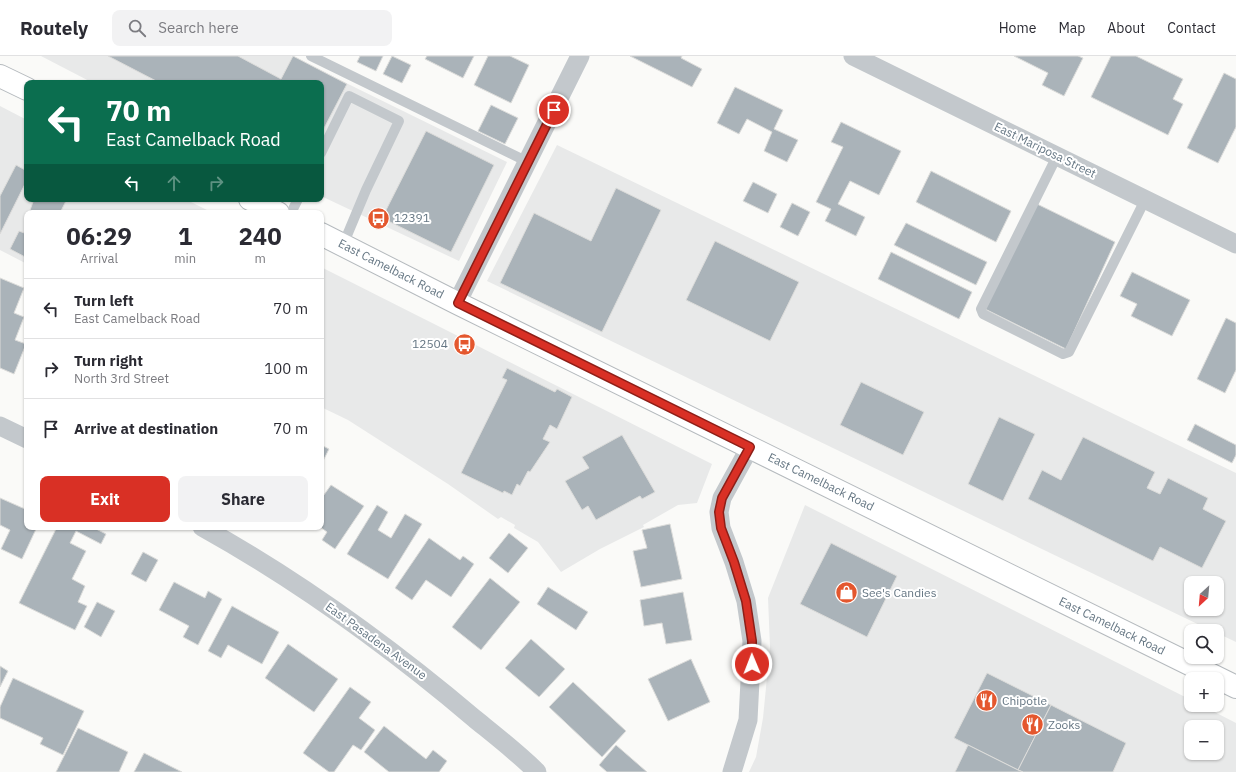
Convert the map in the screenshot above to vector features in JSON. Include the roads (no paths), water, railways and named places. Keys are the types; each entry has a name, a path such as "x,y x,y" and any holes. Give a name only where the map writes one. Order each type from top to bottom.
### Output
{"main road":[{"path":"0,76 24,88"},
{"path":"256,202 272,210"},
{"name":"East Camelback Road","path":"324,236 1236,687"}],"street":[{"path":"458,303 580,56"},
{"name":"East Mariposa Street","path":"853,56 1236,244"},
{"path":"0,426 24,438"},
{"path":"732,772 748,720 752,641 746,601 734,562 721,528 719,512 722,498 750,447"},
{"name":"East Pasadena Avenue","path":"207,530 257,558 324,602 429,679 537,772"}],"lane":[{"path":"311,56 528,162"},
{"path":"324,148 349,96 399,121 366,190 343,245"},
{"path":"1057,156 981,308 983,314 1063,354 1069,352 1145,200"}],"place":[{"name":"12391","path":"379,218"},
{"name":"12504","path":"464,344"},
{"name":"See's Candies","path":"847,593"},
{"name":"Chipotle","path":"986,701"},
{"name":"Zooks","path":"1032,725"}]}
